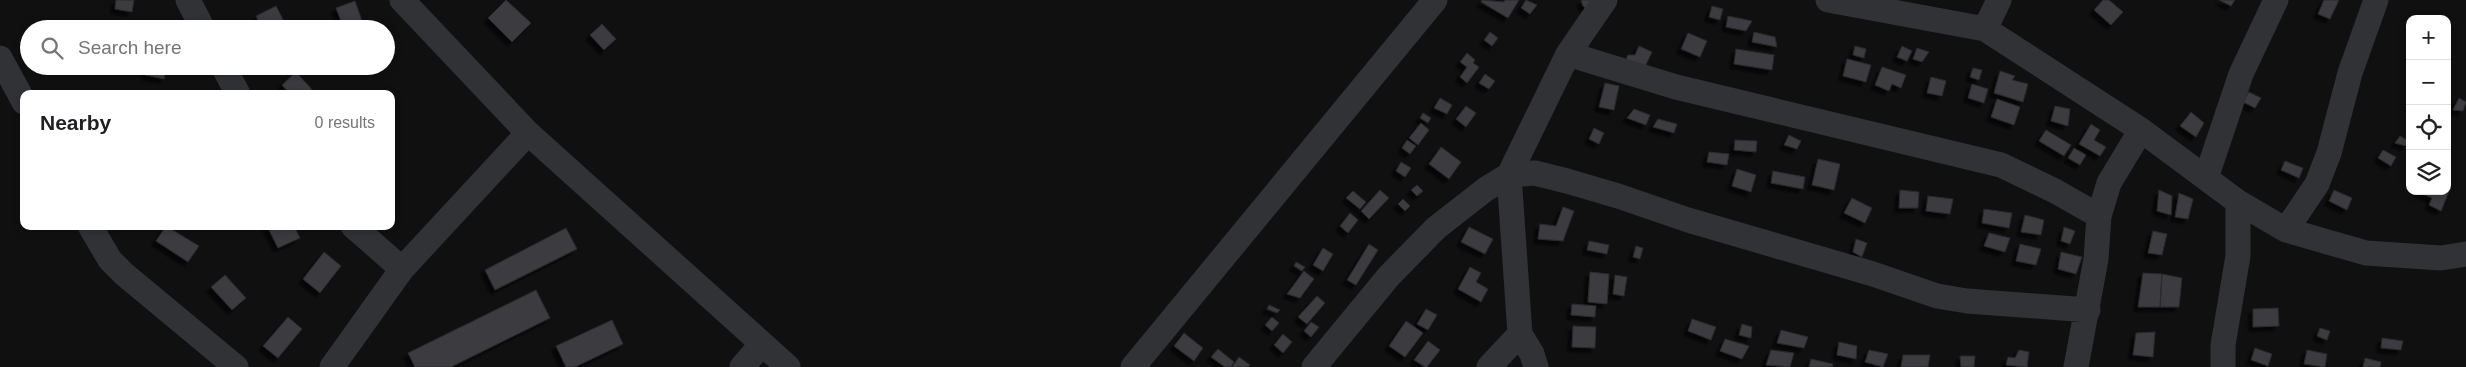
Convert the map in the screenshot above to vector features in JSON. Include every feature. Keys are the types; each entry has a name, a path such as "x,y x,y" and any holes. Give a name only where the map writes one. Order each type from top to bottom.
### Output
{"street":[{"path":"188,0 198,20"},
{"path":"402,0 528,133 761,345 788,367"},
{"path":"1133,367 1435,0"},
{"path":"1536,367 1532,354 1520,334 1510,175 1568,54 1605,0"},
{"path":"1828,0 1985,29 2141,130 2238,202 2286,230 2366,253 2440,258 2466,254"},
{"path":"1985,29 1999,0"},
{"path":"2206,178 2241,74 2276,0"},
{"path":"2286,230 2317,184 2329,153 2350,73 2376,0"},
{"path":"1568,54 1676,87 2001,165 2055,191 2098,216"},
{"path":"0,58 20,95"},
{"path":"228,75 236,90"},
{"path":"2076,367 2096,259 2098,216 2109,182 2141,130"},
{"path":"332,367 402,269 528,133"},
{"path":"1314,367 1389,276 1436,228 1486,189 1510,175 1535,173 1618,196 1688,220 1753,237 1937,296 1967,301 2088,310"},
{"path":"2223,367 2223,344 2238,256 2238,202"},
{"path":"92,230 110,260 124,274 236,367"},
{"path":"358,230 402,269"},
{"path":"1489,367 1520,334"},
{"path":"742,367 761,345"}],"building":[{"path":"116,0 134,0 132,12 115,9"},
{"path":"506,0 531,23 512,42 488,18"},
{"path":"1482,0 1504,2 1505,0 1519,0 1508,18 1481,2"},
{"path":"1526,0 1537,5 1530,14 1521,8"},
{"path":"1581,0 1598,0 1590,11 1583,6"},
{"path":"2103,0 2109,0 2123,12 2111,25 2094,10"},
{"path":"2219,0 2235,0 2231,6"},
{"path":"2324,0 2339,0 2330,19 2318,14"},
{"path":"355,1 362,20 341,20 336,8"},
{"path":"276,6 283,20 258,20 256,16"},
{"path":"1712,6 1723,9 1720,20 1709,17"},
{"path":"1728,16 1752,21 1746,31 1726,27"},
{"path":"602,24 616,39 604,50 590,35"},
{"path":"1490,32 1498,38 1492,46 1484,40"},
{"path":"1754,32 1775,37 1777,47 1752,42"},
{"path":"1688,33 1707,41 1700,57 1681,49"},
{"path":"1639,46 1652,52 1642,73 1623,65 1628,55 1635,55"},
{"path":"1855,46 1866,49 1864,58 1853,55"},
{"path":"1902,46 1912,51 1907,61 1897,57"},
{"path":"1917,48 1929,52 1922,62 1913,59"},
{"path":"1736,49 1774,55 1772,70 1734,64"},
{"path":"1467,53 1475,60 1473,63 1479,67 1467,83 1460,77 1467,67 1460,62"},
{"path":"1847,59 1871,65 1866,82 1843,76"},
{"path":"1882,67 1906,75 1901,88 1892,84 1889,91 1875,85"},
{"path":"1973,68 1982,70 1979,80 1970,77"},
{"path":"2000,71 2015,76 2012,80 2028,84 2023,102 1994,93"},
{"path":"1485,74 1495,81 1489,89 1479,83"},
{"path":"145,75 165,75 164,79"},
{"path":"293,75 299,75 312,90 286,90 282,85"},
{"path":"1931,77 1946,81 1942,96 1927,93"},
{"path":"1605,83 1619,86 1614,110 1599,107"},
{"path":"1972,84 1988,89 1984,103 1968,98"},
{"path":"2249,92 2261,98 2255,108 2243,102"},
{"path":"1440,98 1452,105 1447,114 1434,108"},
{"path":"2459,98 2466,102 2463,111 2453,110"},
{"path":"1997,99 2020,107 2014,125 1991,117"},
{"path":"1466,106 1476,113 1466,127 1456,119"},
{"path":"2055,106 2070,109 2068,126 2051,121"},
{"path":"1634,109 1650,115 1646,125 1627,118"},
{"path":"2191,112 2204,123 2196,137 2180,126"},
{"path":"1423,113 1431,118 1428,123 1420,118"},
{"path":"1658,119 1677,124 1674,133 1653,127"},
{"path":"1421,123 1429,130 1418,145 1409,138"},
{"path":"2091,124 2100,130 2094,140 2106,147 2100,156 2079,144"},
{"path":"1594,128 1604,133 1599,144 1589,139"},
{"path":"2046,130 2071,145 2064,156 2039,141"},
{"path":"1789,135 1801,141 1797,149 1784,145"},
{"path":"2400,136 2406,139 2406,146 2395,143"},
{"path":"1407,140 1416,146 1410,154 1402,148"},
{"path":"1735,140 1757,141 1756,152 1734,150"},
{"path":"1441,147 1461,162 1449,179 1429,164"},
{"path":"2074,148 2086,155 2080,165 2068,158"},
{"path":"2383,150 2396,157 2391,166 2378,158"},
{"path":"1709,152 1729,154 1727,165 1707,162"},
{"path":"1818,159 1840,164 1834,190 1812,185"},
{"path":"2285,161 2303,168 2299,178 2281,170"},
{"path":"1401,162 1411,168 1405,177 1396,171"},
{"path":"1737,169 1756,175 1751,192 1732,186"},
{"path":"1773,171 1805,177 1803,189 1771,183"},
{"path":"1417,185 1423,191 1417,196 1411,190"},
{"path":"1380,190 1389,198 1369,219 1361,211"},
{"path":"1900,190 1919,192 1918,208 1899,208"},
{"path":"2159,190 2172,196 2171,215 2157,211"},
{"path":"2334,190 2352,198 2347,210 2329,201"},
{"path":"1353,191 1366,202 1360,209 1346,198"},
{"path":"2179,193 2193,199 2188,219 2175,217"},
{"path":"2425,195 2448,195 2441,211 2429,205 2432,198"},
{"path":"1928,196 1953,199 1950,214 1926,211"},
{"path":"1852,198 1872,208 1865,223 1844,213"},
{"path":"1403,199 1410,206 1405,211 1398,204"},
{"path":"1563,207 1574,211 1563,241 1538,239 1540,224 1556,226"},
{"path":"1984,209 2012,213 2009,228 1982,223"},
{"path":"1350,213 1358,220 1348,233 1340,226"},
{"path":"2025,215 2044,220 2041,235 2021,232"},
{"path":"1469,227 1493,239 1485,254 1461,242"},
{"path":"2064,227 2075,231 2070,244 2061,241"},
{"path":"566,228 577,249 495,290 485,270"},
{"path":"163,230 173,230 199,246 188,262 156,241"},
{"path":"269,230 296,230 300,238 278,248"},
{"path":"2153,231 2167,234 2162,255 2148,253"},
{"path":"1989,233 2010,238 2005,252 1984,246"},
{"path":"1856,239 1867,243 1862,257 1853,252"},
{"path":"1589,241 1609,245 1607,254 1587,250"},
{"path":"1369,244 1378,250 1356,285 1347,280"},
{"path":"2020,244 2041,249 2036,265 2016,261"},
{"path":"1636,246 1643,248 1640,259 1633,257"},
{"path":"1323,248 1333,254 1323,271 1313,265"},
{"path":"324,252 341,266 320,293 303,279"},
{"path":"2061,252 2082,257 2076,274 2058,269"},
{"path":"1296,262 1305,267 1302,271 1294,266"},
{"path":"1470,267 1481,273 1476,282 1488,289 1481,302 1458,289"},
{"path":"1304,271 1314,279 1300,298 1287,294"},
{"path":"1590,272 1609,274 1607,304 1588,302"},
{"path":"2143,273 2162,274 2160,307 2138,307"},
{"path":"2162,274 2182,278 2179,307 2160,307"},
{"path":"225,275 246,298 232,310 211,287"},
{"path":"1615,275 1627,277 1624,296 1613,294"},
{"path":"536,290 550,318 451,367 415,367 408,353"},
{"path":"1317,296 1325,303 1307,324 1298,317"},
{"path":"1572,304 1596,306 1595,317 1571,315"},
{"path":"1269,305 1280,310 1277,313 1267,309"},
{"path":"2278,308 2279,326 2253,327 2253,309"},
{"path":"1426,309 1437,315 1428,330 1417,324"},
{"path":"288,317 302,329 278,358 263,346"},
{"path":"1272,317 1279,323 1272,331 1265,325"},
{"path":"1692,319 1716,327 1711,340 1688,331"},
{"path":"612,320 623,344 575,367 566,367 556,346"},
{"path":"1406,321 1423,333 1405,357 1389,346"},
{"path":"1311,322 1319,327 1311,337 1304,331"},
{"path":"1742,324 1752,327 1751,338 1739,335"},
{"path":"1573,326 1596,327 1595,348 1572,347"},
{"path":"2320,328 2330,331 2327,340 2317,336"},
{"path":"1781,330 1808,337 1804,348 1777,343"},
{"path":"2155,332 2153,357 2133,355 2136,333"},
{"path":"1184,333 1203,348 1194,361 1174,346"},
{"path":"1283,334 1292,342 1283,353 1274,345"},
{"path":"2382,338 2403,341 2401,350 2381,348"},
{"path":"1725,339 1749,346 1742,359 1720,351"},
{"path":"1428,341 1440,350 1425,367 1414,360"},
{"path":"1839,342 1857,346 1856,359 1837,355"},
{"path":"2255,348 2272,354 2268,366 2251,360"},
{"path":"1218,349 1234,362 1231,367 1225,367 1211,357"},
{"path":"1771,350 1794,353 1790,367 1766,365"},
{"path":"1869,350 1888,354 1883,367 1865,362"},
{"path":"2019,350 2029,352 2027,367 2006,365 2008,357 2015,358"},
{"path":"2307,350 2327,354 2325,367 2304,364"},
{"path":"1903,355 1930,355 1928,367 1901,367"},
{"path":"1960,356 1975,356 1974,367 1961,367"},
{"path":"1239,357 1250,365 1248,367 1232,367"},
{"path":"2365,358 2381,362 2380,367 2363,367"},
{"path":"1811,359 1833,364 1832,367 1809,367"}]}
